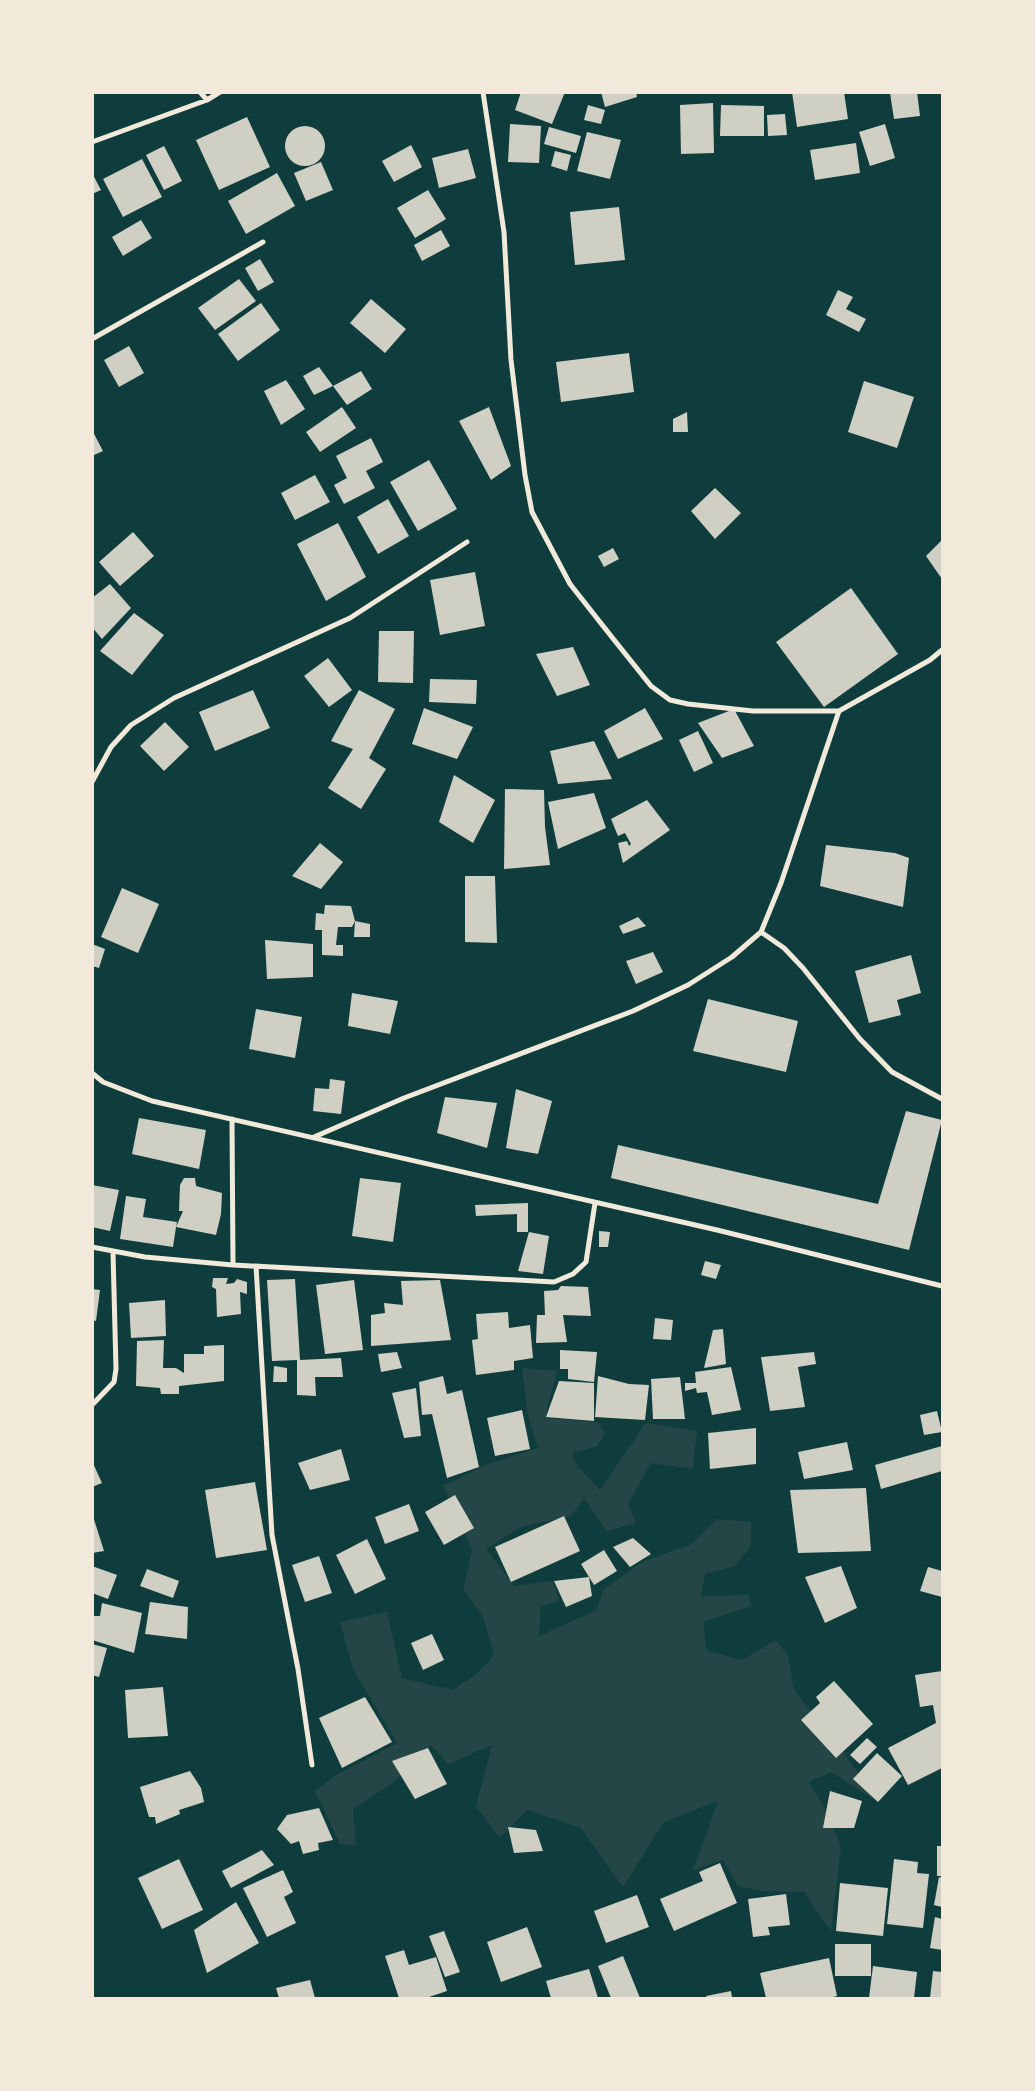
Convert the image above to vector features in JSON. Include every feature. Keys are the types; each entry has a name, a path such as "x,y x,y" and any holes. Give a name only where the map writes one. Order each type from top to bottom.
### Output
{"street":[{"path":"200,92 207,100"},
{"path":"92,142 207,100 220,92"},
{"path":"483,92 504,232 511,360 525,476 532,512 570,584 651,686 670,700 688,704 753,711 839,711 930,660 942,650"},
{"path":"92,339 263,242"},
{"path":"92,782 111,748 121,736 131,726 167,702 350,618 467,542"},
{"path":"314,1137 404,1098 633,1011 688,985 732,957 762,932 781,883 839,711"},
{"path":"762,932 784,948 803,968 860,1039 892,1072 942,1099"},
{"path":"92,1073 103,1082 152,1101 717,1230 942,1286"},
{"path":"232,1119 234,1265"},
{"path":"92,1247 113,1252 234,1265 554,1282 573,1274 586,1262 595,1203"},
{"path":"92,1406 114,1382 116,1369 113,1252"},
{"path":"256,1266 272,1535 298,1669 312,1765"}],"shaded area":[{"path":"522,1368 557,1371 545,1418 597,1422 605,1434 597,1446 572,1453 578,1467 600,1490 646,1423 697,1431 693,1469 651,1463 628,1504 636,1523 607,1531 584,1499 571,1516 521,1527 486,1549 514,1586 552,1581 560,1601 541,1606 539,1636 597,1610 603,1590 642,1562 692,1544 717,1519 751,1522 751,1546 735,1566 705,1574 701,1596 748,1595 751,1606 703,1622 707,1651 742,1660 776,1640 788,1656 794,1689 846,1756 878,1802 831,1772 809,1782 828,1814 841,1847 831,1931 804,1892 763,1891 738,1886 723,1860 693,1870 718,1801 664,1822 623,1887 581,1828 527,1810 500,1838 476,1806 492,1745 448,1764 431,1745 394,1782 353,1809 356,1845 340,1844 315,1791 338,1774 397,1743 353,1669 340,1622 387,1612 402,1678 453,1690 477,1674 494,1655 483,1617 463,1589 472,1550 443,1486 488,1464 538,1448 528,1417"}],"building":[{"path":"521,92 565,92 552,124 515,110"},
{"path":"601,92 636,92 637,97 605,107"},
{"path":"792,92 844,92 848,119 797,127"},
{"path":"917,92 920,116 894,119 890,93"},
{"path":"713,103 714,153 681,154 680,105"},
{"path":"588,105 605,110 601,124 584,120"},
{"path":"721,105 764,106 764,136 720,136"},
{"path":"785,114 787,135 768,136 767,115"},
{"path":"247,117 270,167 219,190 196,140"},
{"path":"510,124 541,126 539,163 508,162"},
{"path":"885,124 895,158 870,166 859,132"},
{"path":"305,126 319,132 325,146 319,160 305,166 291,160 285,146 291,132"},
{"path":"549,127 581,136 576,153 544,144"},
{"path":"587,132 621,140 610,179 577,171"},
{"path":"856,143 860,173 815,180 810,150"},
{"path":"411,145 422,167 394,182 382,161"},
{"path":"164,146 182,181 164,190 146,155"},
{"path":"468,149 476,178 439,188 432,158"},
{"path":"555,151 571,155 567,171 551,166"},
{"path":"142,159 162,197 123,217 103,179"},
{"path":"321,162 333,190 306,201 294,173"},
{"path":"92,173 101,190 92,194"},
{"path":"277,173 295,206 246,234 228,201"},
{"path":"428,190 446,219 415,238 397,208"},
{"path":"619,207 625,260 575,265 570,212"},
{"path":"141,220 152,238 123,256 112,237"},
{"path":"441,230 450,246 422,261 414,245"},
{"path":"260,259 274,282 258,291 245,268"},
{"path":"239,279 256,301 215,330 198,308"},
{"path":"838,290 853,297 846,309 866,319 859,332 826,315"},
{"path":"371,299 406,329 385,353 350,323"},
{"path":"261,303 280,330 238,361 218,334"},
{"path":"129,346 144,373 119,387 104,360"},
{"path":"629,353 634,392 561,402 556,362"},
{"path":"319,367 333,386 314,395 303,376"},
{"path":"361,371 372,389 347,405 333,386"},
{"path":"286,380 305,409 281,425 264,391"},
{"path":"864,381 914,397 897,448 848,432"},
{"path":"342,407 356,428 320,452 306,432"},
{"path":"489,407 511,466 491,480 459,421"},
{"path":"687,412 688,432 673,432 673,419"},
{"path":"92,430 103,451 92,456"},
{"path":"371,438 383,462 366,471 375,488 344,504 334,485 347,478 336,456"},
{"path":"429,460 457,509 418,531 390,482"},
{"path":"315,475 330,502 295,520 281,493"},
{"path":"715,488 741,513 715,539 691,511"},
{"path":"388,499 409,536 378,554 357,517"},
{"path":"338,523 366,577 326,601 297,544"},
{"path":"133,532 154,556 120,586 99,562"},
{"path":"942,540 942,579 926,556"},
{"path":"613,548 619,559 604,567 598,556"},
{"path":"475,572 485,626 440,635 430,580"},
{"path":"110,584 131,608 102,639 92,627 92,598"},
{"path":"851,588 898,654 824,707 776,642"},
{"path":"134,613 164,635 132,675 100,651"},
{"path":"379,631 414,631 413,683 378,682"},
{"path":"573,647 590,685 557,696 536,654"},
{"path":"328,658 352,690 329,707 304,676"},
{"path":"430,679 477,680 476,704 429,702"},
{"path":"253,690 270,728 215,751 199,712"},
{"path":"359,690 395,709 369,758 386,769 361,809 328,788 353,749 331,741"},
{"path":"424,708 473,727 457,759 412,744"},
{"path":"645,708 663,739 618,759 604,731"},
{"path":"734,709 754,746 722,758 698,723"},
{"path":"165,722 189,747 164,771 140,746"},
{"path":"698,731 713,763 694,772 679,740"},
{"path":"594,741 612,779 558,784 550,751"},
{"path":"454,775 495,800 473,843 439,822"},
{"path":"505,789 544,790 545,827 550,865 504,869"},
{"path":"594,793 606,828 558,849 548,802"},
{"path":"647,800 670,830 623,863 618,843 627,841 629,846 631,844 625,833 618,836 611,819"},
{"path":"320,843 343,862 321,889 292,876"},
{"path":"826,845 895,853 909,858 903,907 820,886"},
{"path":"465,876 495,876 497,943 465,942"},
{"path":"122,888 159,904 138,953 101,937"},
{"path":"325,905 351,906 355,921 352,927 338,927 336,945 343,945 343,956 322,955 322,930 315,930 316,913 324,914"},
{"path":"638,917 646,926 623,934 619,926"},
{"path":"355,921 370,924 370,937 354,937"},
{"path":"265,940 313,944 313,977 267,979"},
{"path":"92,944 105,949 99,968 92,966"},
{"path":"653,952 663,972 636,984 626,961"},
{"path":"911,955 921,993 897,1000 901,1015 869,1023 855,971"},
{"path":"352,993 398,1001 390,1034 348,1026"},
{"path":"708,999 798,1021 786,1072 693,1051"},
{"path":"256,1009 302,1017 295,1058 249,1049"},
{"path":"330,1079 345,1081 341,1114 313,1111 315,1088 329,1089"},
{"path":"516,1089 552,1101 538,1154 506,1148"},
{"path":"445,1097 497,1103 487,1148 437,1133"},
{"path":"906,1111 942,1120 909,1250 611,1178 618,1145 878,1204"},
{"path":"139,1118 206,1130 199,1169 132,1154"},
{"path":"184,1178 195,1178 196,1186 222,1193 221,1214 216,1235 176,1227 183,1211 179,1211 180,1185"},
{"path":"360,1178 401,1183 393,1242 352,1236"},
{"path":"92,1185 119,1190 110,1231 92,1227"},
{"path":"126,1196 146,1199 143,1217 177,1222 173,1247 120,1239"},
{"path":"528,1203 528,1232 517,1232 517,1214 476,1216 475,1205"},
{"path":"599,1231 610,1232 608,1247 599,1247"},
{"path":"529,1232 549,1236 543,1274 518,1271"},
{"path":"705,1261 721,1265 716,1279 701,1275"},
{"path":"213,1278 228,1278 226,1284 234,1283 237,1279 247,1282 247,1294 240,1292 241,1314 217,1317 216,1289 212,1287"},
{"path":"295,1279 300,1360 341,1358 343,1377 315,1377 316,1396 297,1395 297,1360 272,1361 267,1280"},
{"path":"354,1280 363,1350 325,1354 316,1285"},
{"path":"440,1280 451,1340 371,1346 371,1315 385,1313 384,1303 403,1305 401,1281"},
{"path":"561,1286 588,1287 591,1316 563,1315 567,1342 536,1343 537,1315 545,1315 544,1291 558,1290"},
{"path":"92,1289 100,1290 96,1321 92,1320"},
{"path":"165,1300 166,1336 131,1338 129,1303"},
{"path":"508,1312 509,1328 530,1325 533,1358 514,1361 514,1370 476,1375 472,1340 478,1339 476,1314"},
{"path":"655,1318 673,1320 671,1340 653,1339"},
{"path":"723,1329 726,1364 704,1368 713,1330"},
{"path":"164,1340 163,1368 176,1368 184,1373 184,1354 204,1354 204,1346 224,1345 224,1381 179,1386 179,1394 161,1394 160,1388 136,1386 137,1341"},
{"path":"560,1350 597,1352 594,1382 568,1379 568,1369 560,1369"},
{"path":"397,1352 402,1368 381,1372 378,1354"},
{"path":"814,1352 816,1364 798,1367 805,1407 770,1411 761,1357"},
{"path":"274,1366 287,1368 287,1382 273,1382"},
{"path":"731,1367 741,1410 712,1415 707,1392 697,1393 696,1388 685,1391 685,1383 696,1383 695,1372"},
{"path":"443,1376 447,1394 462,1390 479,1467 447,1478 432,1414 422,1415 419,1382"},
{"path":"598,1376 629,1384 649,1385 645,1420 595,1417"},
{"path":"680,1377 685,1419 653,1419 651,1379"},
{"path":"559,1381 594,1383 594,1421 546,1417"},
{"path":"416,1388 421,1436 404,1438 392,1393"},
{"path":"522,1410 530,1449 495,1456 487,1418"},
{"path":"937,1411 942,1432 924,1435 920,1415"},
{"path":"756,1428 756,1464 710,1469 708,1433"},
{"path":"847,1442 853,1470 804,1479 798,1452"},
{"path":"942,1446 942,1471 881,1489 875,1465"},
{"path":"341,1449 350,1480 310,1490 298,1463"},
{"path":"92,1461 102,1483 92,1487"},
{"path":"255,1482 267,1550 216,1558 205,1490"},
{"path":"866,1488 871,1551 798,1553 790,1490"},
{"path":"455,1495 474,1528 444,1545 425,1512"},
{"path":"409,1504 419,1531 385,1544 375,1517"},
{"path":"92,1513 104,1551 92,1553"},
{"path":"564,1516 580,1551 511,1582 495,1547"},
{"path":"633,1538 651,1554 630,1567 613,1547"},
{"path":"367,1539 386,1579 355,1594 336,1555"},
{"path":"604,1550 617,1571 594,1585 581,1564"},
{"path":"319,1556 332,1593 305,1602 292,1565"},
{"path":"92,1566 117,1575 108,1599 92,1593"},
{"path":"841,1566 857,1608 825,1623 805,1577"},
{"path":"928,1567 942,1571 942,1597 920,1591"},
{"path":"147,1569 179,1581 173,1598 140,1586"},
{"path":"589,1577 592,1596 566,1607 554,1581"},
{"path":"150,1602 188,1607 187,1639 145,1634"},
{"path":"102,1603 142,1613 134,1653 92,1640 92,1616 100,1616"},
{"path":"432,1634 444,1660 423,1670 411,1643"},
{"path":"92,1644 107,1648 99,1677 92,1675"},
{"path":"942,1671 942,1768 908,1785 888,1748 936,1723 933,1705 920,1707 915,1675"},
{"path":"834,1681 873,1724 836,1758 801,1720 820,1703 816,1697"},
{"path":"163,1687 168,1736 128,1738 125,1690"},
{"path":"365,1697 392,1742 342,1768 319,1718"},
{"path":"867,1738 877,1747 860,1764 850,1755"},
{"path":"428,1748 447,1784 415,1799 392,1761"},
{"path":"877,1753 902,1776 878,1802 853,1779"},
{"path":"190,1771 201,1788 204,1802 179,1810 180,1814 156,1824 155,1817 149,1817 140,1787"},
{"path":"830,1791 862,1801 854,1828 823,1828"},
{"path":"319,1808 333,1840 318,1843 319,1850 303,1854 299,1841 291,1844 277,1829 287,1815"},
{"path":"508,1827 536,1830 543,1851 514,1853"},
{"path":"937,1846 942,1846 942,1876 937,1876"},
{"path":"262,1850 274,1865 231,1888 222,1871"},
{"path":"179,1859 203,1910 162,1929 138,1878"},
{"path":"894,1859 918,1862 917,1873 929,1874 923,1928 887,1924"},
{"path":"720,1863 737,1903 674,1931 660,1899 703,1881 699,1872"},
{"path":"283,1870 293,1892 284,1897 296,1923 267,1937 243,1888"},
{"path":"939,1877 942,1878 942,1907 934,1905"},
{"path":"840,1883 888,1888 883,1936 836,1931"},
{"path":"786,1894 790,1925 768,1927 770,1935 753,1937 748,1899"},
{"path":"637,1895 649,1927 606,1943 594,1911"},
{"path":"236,1902 259,1943 207,1973 194,1930"},
{"path":"935,1917 942,1919 942,1950 930,1948"},
{"path":"527,1927 542,1967 501,1982 487,1942"},
{"path":"444,1931 460,1972 445,1977 429,1936"},
{"path":"835,1944 871,1944 871,1976 835,1976"},
{"path":"404,1950 409,1965 436,1957 447,1991 426,1998 399,1998 385,1956"},
{"path":"623,1956 640,1998 611,1998 598,1966"},
{"path":"829,1958 837,1996 829,1998 766,1998 760,1973"},
{"path":"873,1966 917,1972 914,1998 869,1998"},
{"path":"589,1969 598,1998 551,1998 546,1981"},
{"path":"933,1971 942,1972 942,1998 930,1998"},
{"path":"310,1980 315,1998 279,1998 276,1988"},
{"path":"731,1991 732,1998 707,1998 706,1996"}]}
